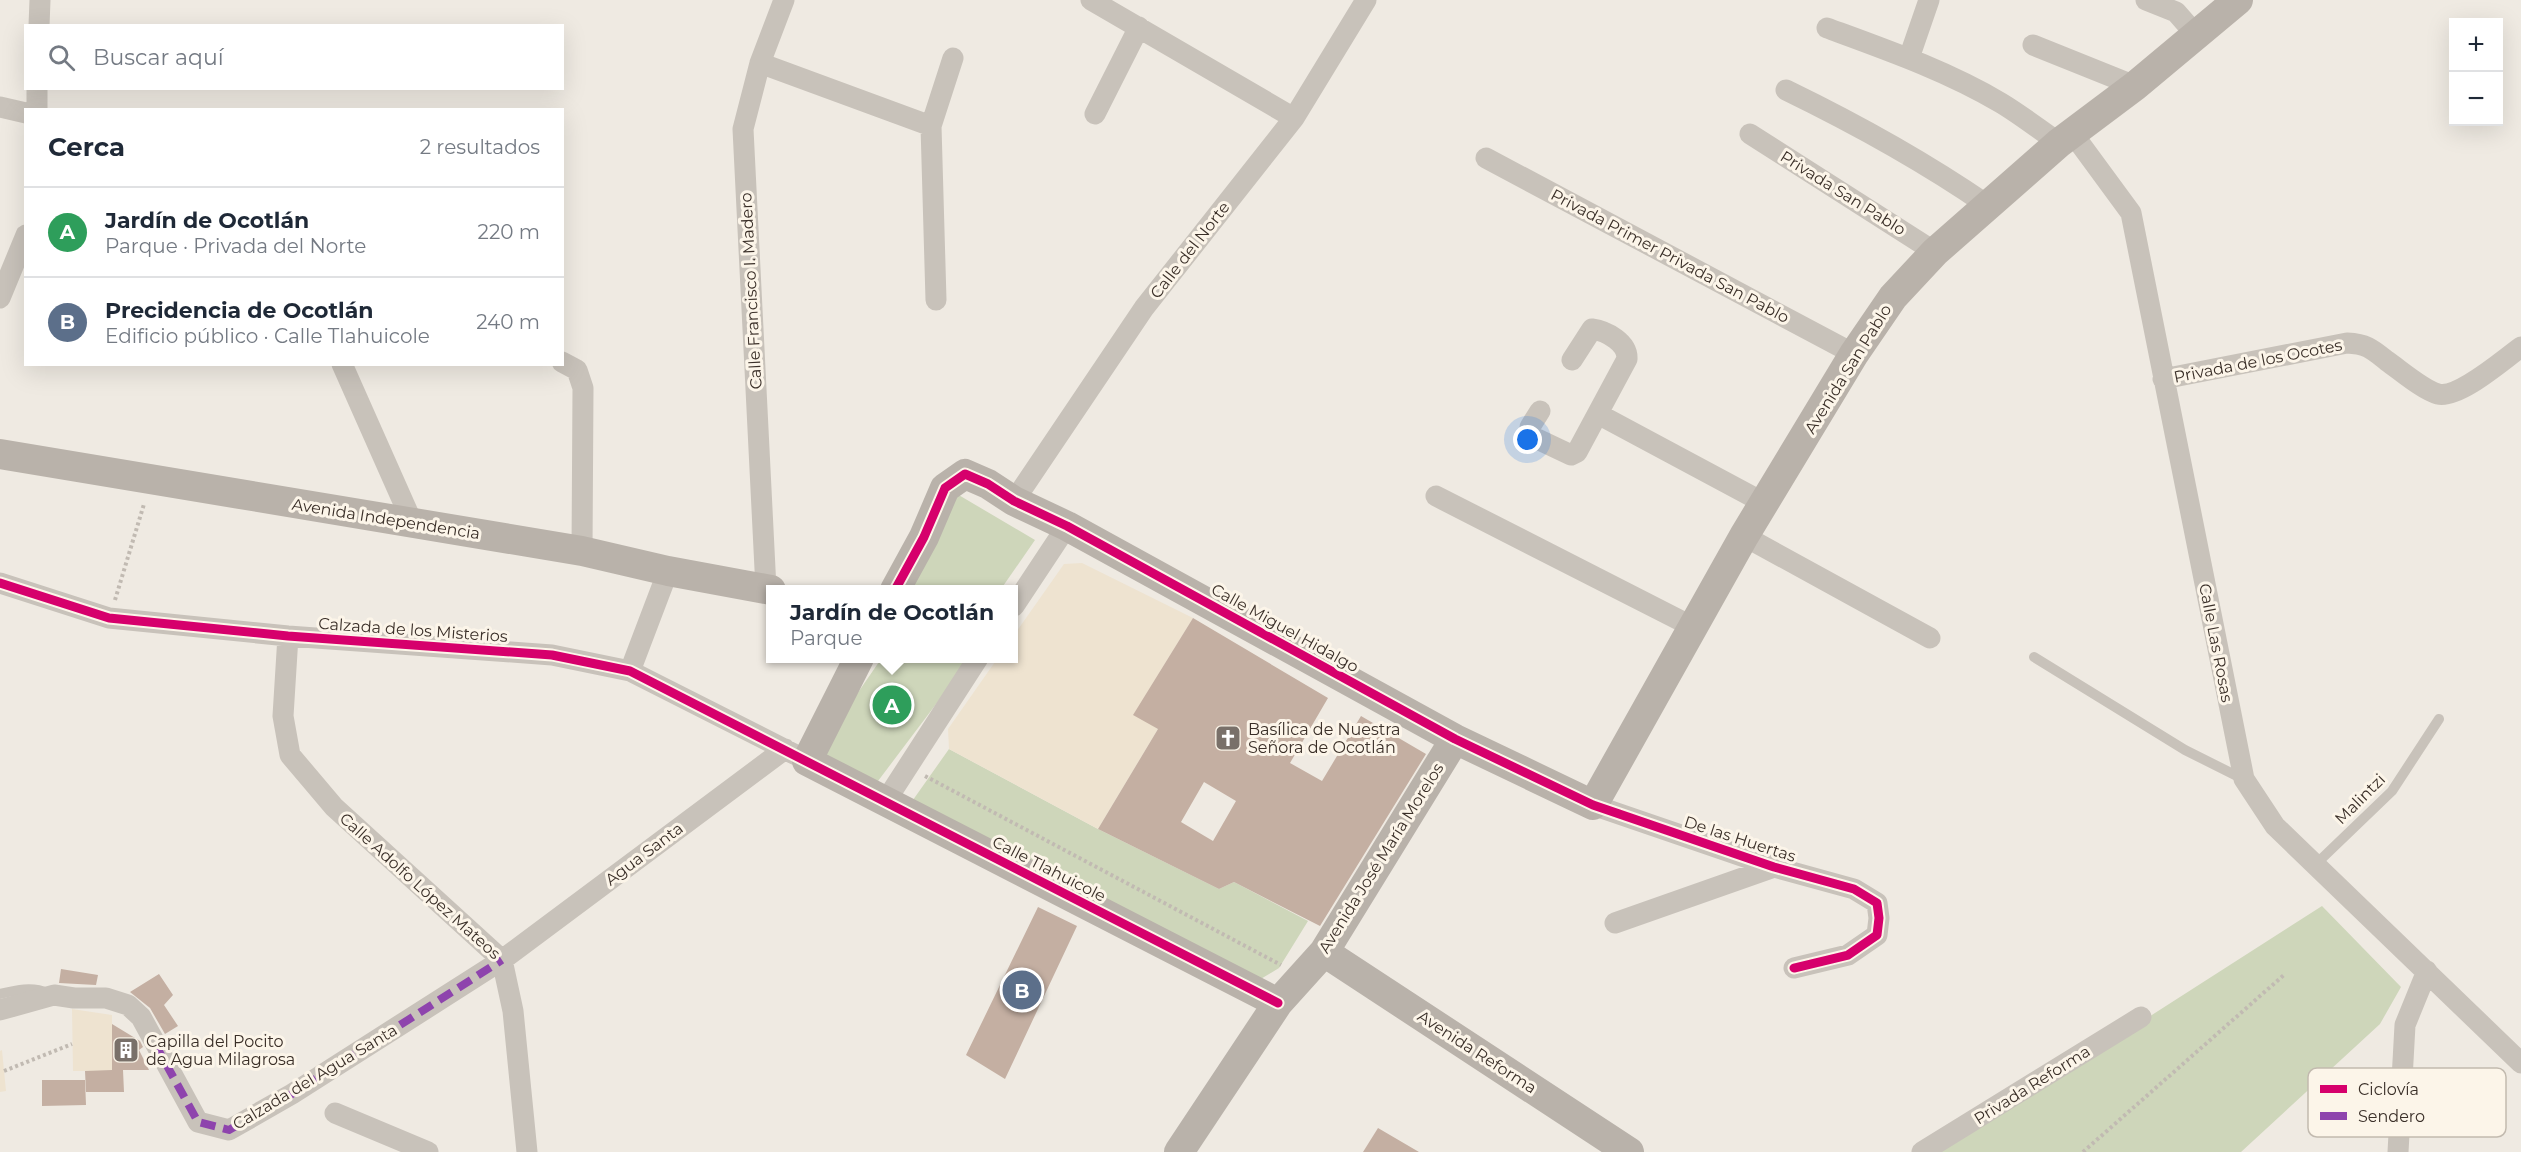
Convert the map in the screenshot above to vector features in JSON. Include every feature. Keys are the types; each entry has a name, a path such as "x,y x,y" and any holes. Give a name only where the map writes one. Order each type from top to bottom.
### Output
{"street":[{"path":"39,24 40,0"},
{"name":"Calle Francisco I. Madero","path":"769,585 743,129 760,63 784,0"},
{"name":"Calle del Norte","path":"1014,501 1144,308 1294,118 1366,0"},
{"path":"1909,58 1929,0"},
{"path":"2146,0 2176,12 2197,36"},
{"name":"Avenida San Pablo","path":"1593,805 1744,536 1766,504 1854,354 1893,297 1935,252 1987,205 2066,138 2197,36 2238,0"},
{"path":"1097,1 1294,118"},
{"path":"1095,114 1139,27"},
{"name":"Calle Las Rosas","path":"1827,28 1909,58 2066,138 2131,213 2244,779 2275,826 2521,1063"},
{"path":"2033,45 2135,86"},
{"path":"936,300 931,126 952,58"},
{"path":"760,63 931,126"},
{"path":"37,90 37,108"},
{"path":"1786,90 1890,143 1943,174 1987,205"},
{"path":"0,108 24,113"},
{"name":"Privada San Pablo","path":"1750,134 1935,252"},
{"name":"Privada Primer Privada San Pablo","path":"1486,158 1854,354"},
{"path":"0,298 24,240"},
{"path":"1540,411 1530,428 1533,438 1571,455 1577,452 1628,359 1628,351 1624,345 1592,329 1572,360"},
{"name":"Privada de los Ocotes","path":"2163,379 2347,343 2364,344 2412,379 2438,394 2451,393 2521,346"},
{"path":"564,363 577,370 584,388 582,551"},
{"path":"343,366 413,524"},
{"path":"1598,414 1766,504"},
{"name":"Avenida Independencia","path":"0,454 582,551 668,571 766,588"},
{"name":"Calle Miguel Hidalgo","path":"898,585 924,537 945,488 965,474 1067,526 1455,738 1593,805"},
{"path":"1436,496 1693,627"},
{"path":"1018,600 1067,526"},
{"path":"1744,536 1930,638"},
{"path":"630,671 668,571"},
{"name":"Calzada de los Misterios","path":"0,584 109,618 288,636 552,655 630,671 796,755"},
{"name":"Calle Adolfo López Mateos","path":"288,636 283,716 290,755 334,807 502,960 513,1011 526,1152"},
{"path":"796,755 855,663"},
{"path":"885,802 975,663"},
{"name":"Avenida José María Morelos","path":"1179,1152 1278,1003 1324,952 1455,738"},
{"name":"Agua Santa","path":"502,960 796,755"},
{"name":"Calle Tlahuicole","path":"796,755 1278,1003"},
{"name":"De las Huertas","path":"1593,805 1774,867 1854,888 1877,903 1879,918 1876,935 1848,955 1794,968"},
{"path":"1615,923 1774,867"},
{"name":"Avenida Reforma","path":"1324,952 1629,1152"},
{"name":"Calzada del Agua Santa","path":"0,1010 54,995 74,998 106,998 128,1005 141,1017 198,1122 229,1130 292,1095 502,960"},
{"path":"2403,1068 2405,1025 2427,971"},
{"name":"Privada Reforma","path":"1922,1152 2141,1017"},
{"path":"335,1113 428,1152"},
{"path":"2398,1152 2399,1137"}],"lane":[{"path":"2034,657 2185,750 2244,779"},
{"name":"Malintzi","path":"2315,865 2392,791 2439,719"},
{"path":"0,994 39,989 54,995"}],"path":[{"path":"109,618 152,480"},
{"path":"907,766 1303,977"},
{"path":"2083,1152 2285,974"},
{"path":"4,1071 72,1044"}],"green space":[{"path":"957,494 1035,540 1004,585 906,585"},
{"path":"878,663 967,663 872,789 811,761"},
{"path":"949,749 1098,829 1219,889 1234,882 1308,921 1279,968 1254,983 908,807"},
{"path":"2322,906 2401,987 2380,1024 2332,1068 2308,1068 2308,1090 2241,1152 1938,1152"}],"shaded area":[{"path":"1082,563 1193,618 1134,714 1158,729 1098,829 949,749 948,729 994,663 1018,663 1018,629 1064,564"},
{"path":"72,1009 112,1015 112,1071 73,1071"},
{"path":"2,1050 6,1091 0,1092 0,1051"}],"building":[{"path":"1193,618 1328,698 1290,763 1322,781 1361,716 1426,754 1320,926 1234,882 1219,889 1098,829 1158,729 1133,715","holes":["1204,782 1236,801 1213,841 1181,822"]},
{"path":"1038,907 1077,926 1005,1079 966,1055"},
{"path":"61,969 98,975 96,985 59,983"},
{"path":"159,974 173,995 164,1005 178,1026 165,1034 150,1008 130,992"},
{"path":"112,1024 140,1041 143,1047 139,1050 149,1070 123,1070 124,1092 86,1092 85,1071 112,1070"},
{"path":"42,1080 85,1080 86,1105 42,1106"},
{"path":"1378,1128 1419,1152 1363,1152"}],"marked path":[{"path":"155,1044 198,1122 229,1130 292,1094 502,960"}],"cycle path":[{"path":"898,585 924,537 945,488 965,474 1067,526 1455,739 1593,805 1774,867 1854,889 1877,903 1879,918 1877,935 1848,955 1794,968"},
{"path":"0,583 109,618 288,636 552,655 630,671 1278,1003"}],"place":[{"name":"Jardín de Ocotlán","path":"892,705"},
{"name":"Basílica de Nuestra Señora de Ocotlán","path":"1228,738"},
{"name":"Precidencia de Ocotlán","path":"1022,990"},
{"name":"Capilla del Pocito de Agua Milagrosa","path":"126,1050"}]}
